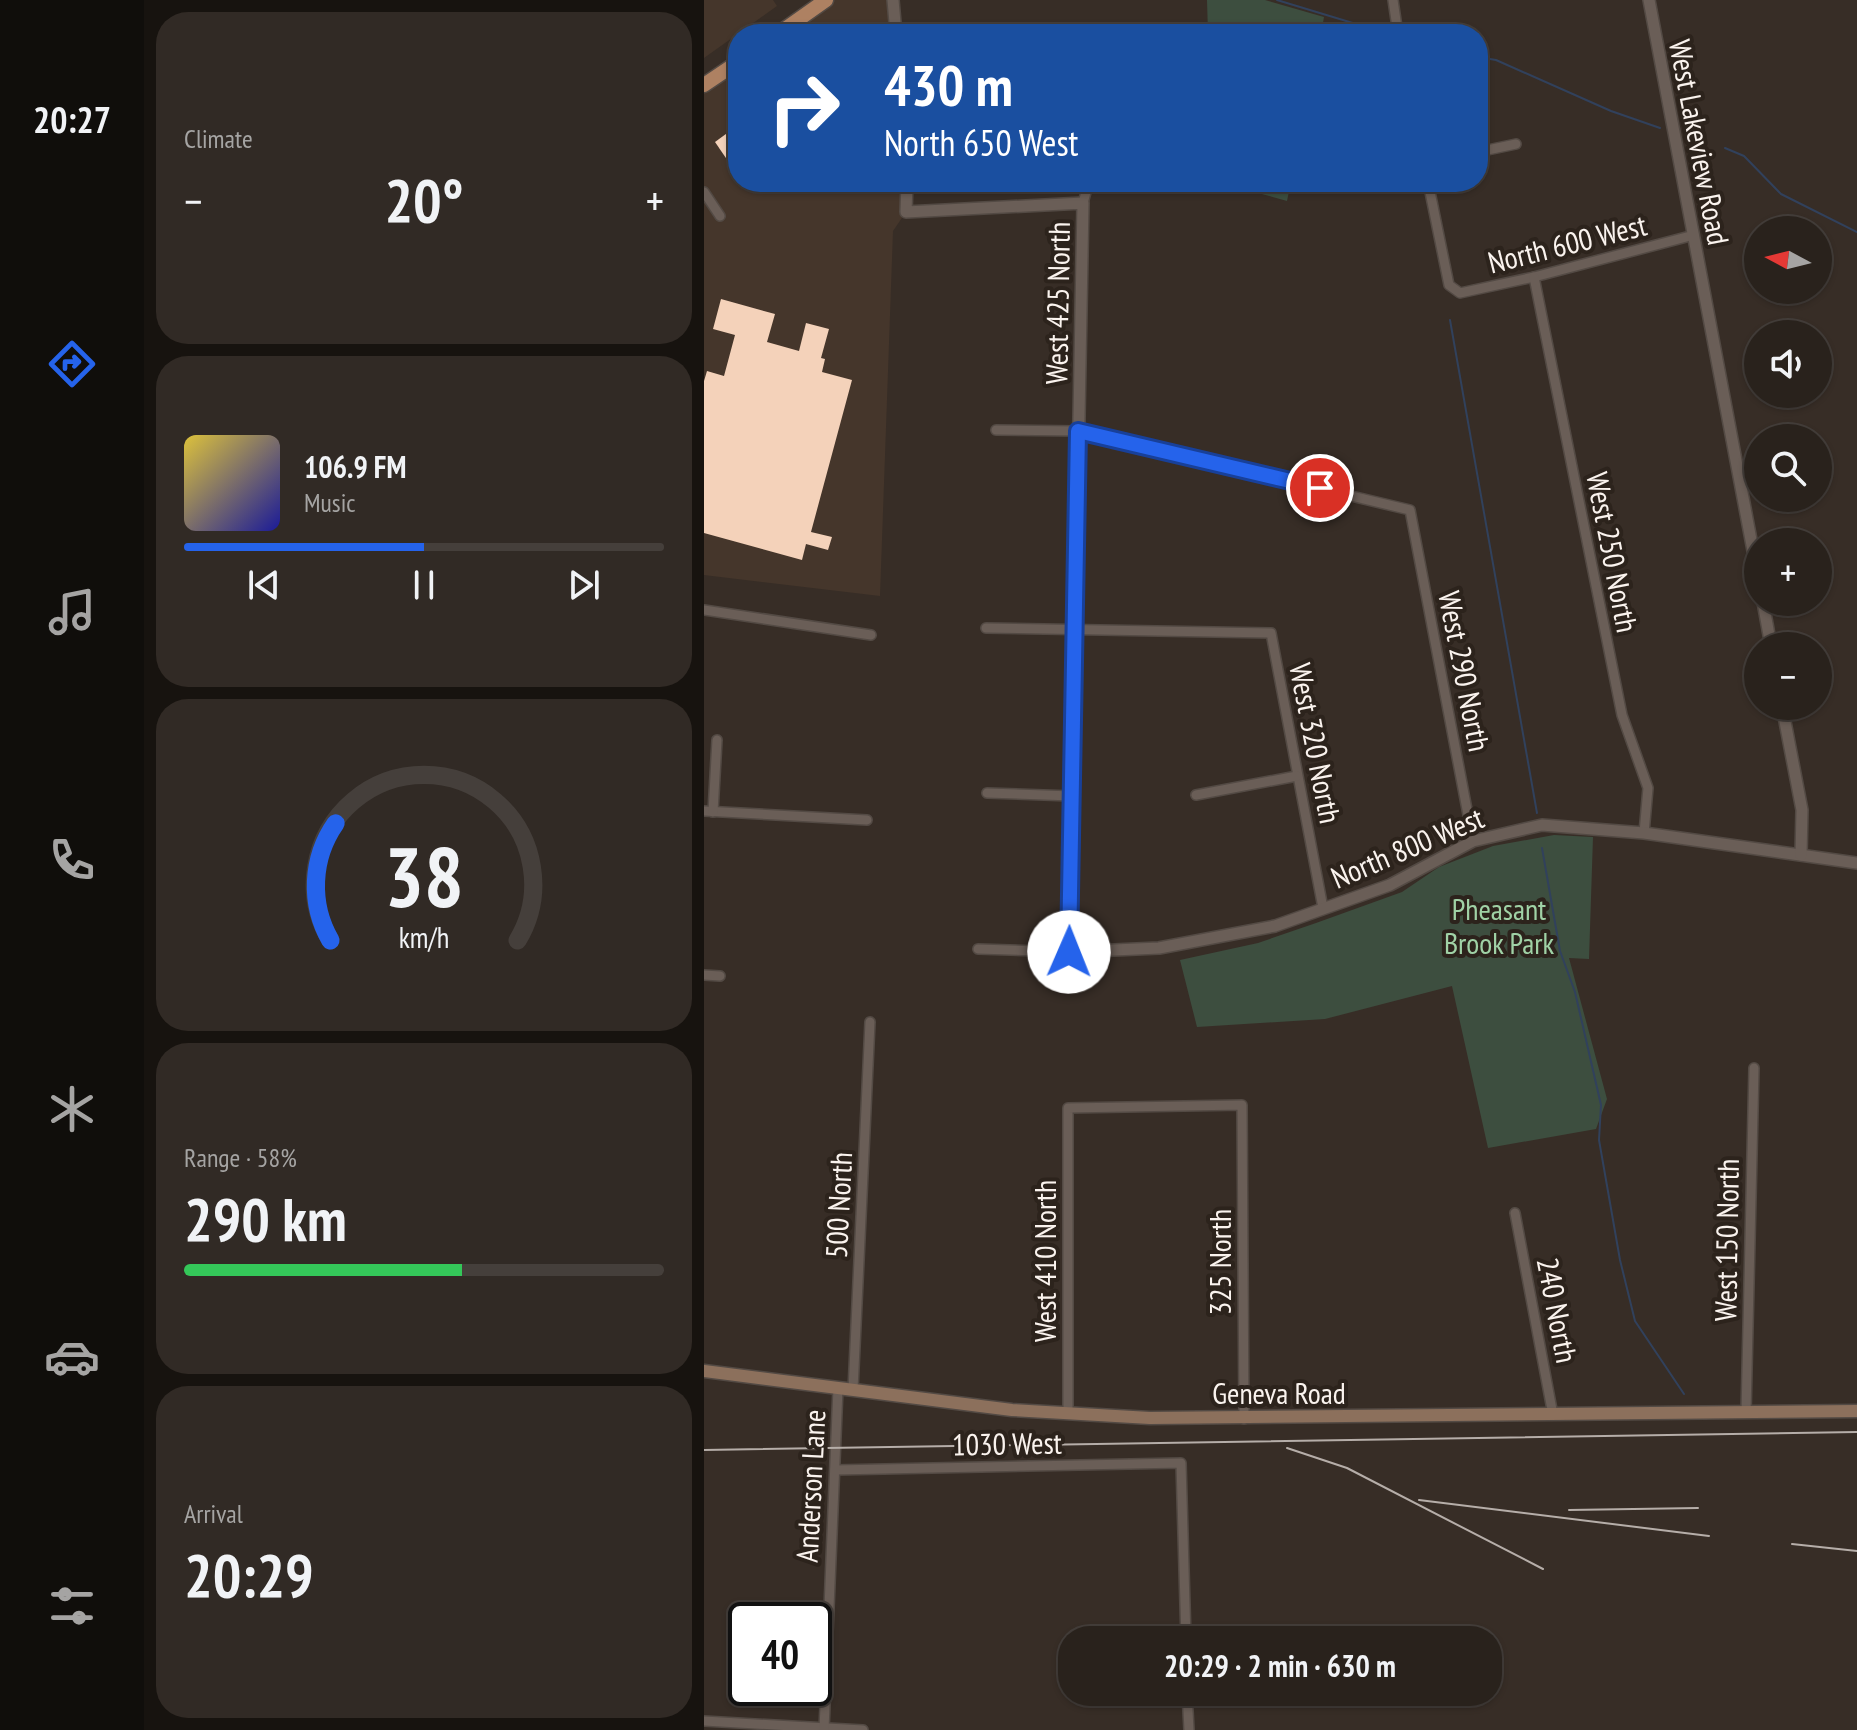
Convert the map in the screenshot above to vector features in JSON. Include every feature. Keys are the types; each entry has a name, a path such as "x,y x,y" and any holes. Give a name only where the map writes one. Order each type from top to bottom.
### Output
{"main road":[{"path":"792,24 826,0"},
{"path":"704,85 728,69"},
{"name":"Geneva Road","path":"704,1371 1068,1414 1244,1419 1857,1411"}],"street":[{"path":"893,0 895,24"},
{"path":"1393,0 1397,24"},
{"name":"West Lakeview Road","path":"1649,0 1749,528"},
{"path":"1488,150 1516,144"},
{"path":"704,192 720,216"},
{"path":"907,192 906,212 1083,203"},
{"name":"West 425 North","path":"1069,952 1083,203 1086,192"},
{"name":"North 600 West","path":"1430,192 1452,288 1467,293 1694,235"},
{"name":"West 250 North","path":"1534,277 1622,715 1648,788 1644,833"},
{"path":"996,430 1078,431"},
{"name":"West 290 North","path":"1078,431 1410,510 1473,841"},
{"path":"704,610 871,635"},
{"path":"986,628 1075,630"},
{"name":"West 320 North","path":"1075,630 1271,633 1323,908"},
{"path":"1785,720 1803,818 1801,855"},
{"path":"717,740 708,812 867,820"},
{"path":"1196,795 1297,776"},
{"path":"987,793 1072,796"},
{"name":"North 800 West","path":"978,949 1126,951 1197,943 1275,926 1390,885 1473,841 1542,825 1644,833 1857,863"},
{"path":"704,975 720,976"},
{"name":"500 North","path":"853,1390 870,1022"},
{"name":"West 150 North","path":"1746,1413 1754,1068"},
{"name":"325 North","path":"1068,1108 1242,1105 1244,1419"},
{"name":"West 410 North","path":"1068,1108 1068,1414"},
{"name":"240 North","path":"1515,1213 1553,1415"},
{"name":"Anderson Lane","path":"824,1728 838,1388"},
{"name":"1030 West","path":"835,1470 1181,1463 1186,1626"},
{"path":"1188,1706 1189,1730"},
{"path":"704,1721 863,1730"}],"shaded area":[{"path":"704,0 773,0 777,6 752,24 728,24 728,41 704,58"},
{"path":"824,0 893,0 895,24 790,24"},
{"path":"728,67 728,192 907,192 906,212 893,231 880,596 704,575 704,84"}],"green space":[{"path":"1207,0 1265,0 1324,17 1323,24 1208,24"},
{"path":"1254,192 1289,192 1287,201"},
{"name":"Pheasant Brook Park","path":"1554,835 1593,837 1589,959 1569,958 1607,1099 1596,1129 1488,1148 1452,986 1325,1019 1197,1027 1180,960 1258,943 1402,892 1439,867 1493,846"}],"building":[{"path":"728,132 728,161 715,142"},
{"path":"721,299 775,314 767,342 799,351 806,323 829,329 821,358 825,359 822,372 852,380 811,532 832,537 828,550 806,544 802,560 704,533 704,381 707,371 724,376 735,335 713,329"}],"waterway":[{"path":"1277,0 1356,24"},
{"path":"1488,59 1611,111 1660,128"},
{"path":"1725,148 1744,156 1781,194 1857,232"},
{"path":"1450,320 1537,813"},
{"path":"1542,848 1560,951 1575,992 1601,1105 1599,1140 1620,1260 1635,1321 1684,1394"}],"railway":[{"path":"704,1450 1857,1432"},
{"path":"1287,1448 1347,1468 1543,1569"},
{"path":"1419,1500 1709,1536"},
{"path":"1569,1510 1698,1508"},
{"path":"1792,1544 1857,1551"}],"route":[{"path":"1069,952 1078,431 1320,488"}]}
